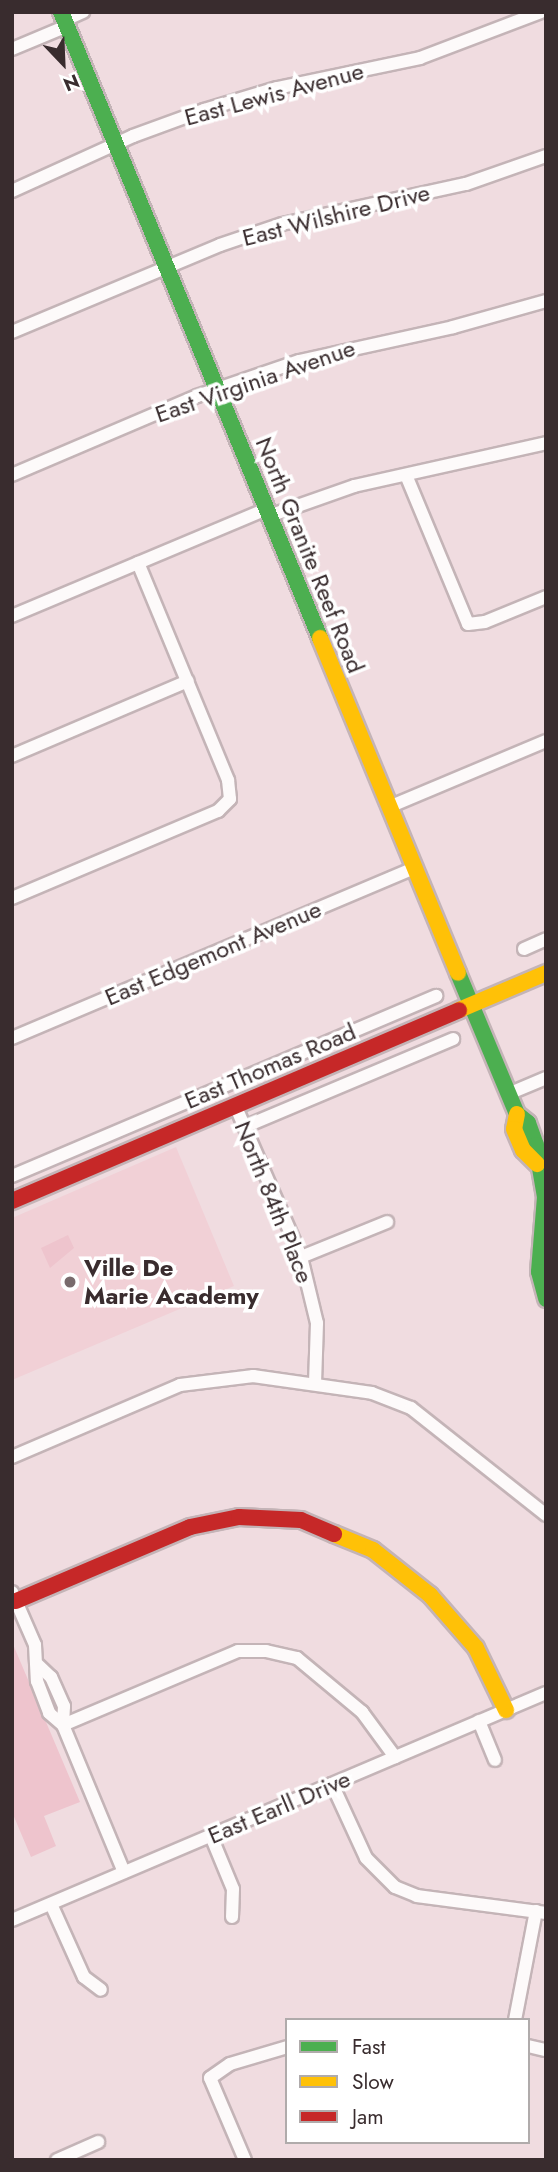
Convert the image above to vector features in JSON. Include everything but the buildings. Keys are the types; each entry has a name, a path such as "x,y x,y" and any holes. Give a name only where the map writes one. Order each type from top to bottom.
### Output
{"street":[{"path":"12,49 83,12"},
{"name":"East Lewis Avenue","path":"12,191 116,145 277,88 421,58 541,12"},
{"name":"North Granite Reef Road","path":"64,20 508,1094 517,1114 528,1124 536,1145 545,1222 539,1272 546,1299"},
{"name":"East Wilshire Drive","path":"12,332 166,267 282,224 466,184 546,156"},
{"name":"East Virginia Avenue","path":"12,475 217,389 353,345 453,327 546,301"},
{"path":"12,616 267,512 354,486 546,443"},
{"path":"406,475 468,624 485,622 546,597"},
{"path":"12,898 218,811 230,799 228,780 138,563"},
{"path":"12,756 188,681"},
{"path":"389,807 546,741"},
{"name":"East Edgemont Avenue","path":"12,1038 414,868"},
{"path":"524,949 546,940"},
{"name":"East Thomas Road","path":"12,1201 546,973"},
{"name":"East Thomas Road","path":"12,1176 436,996"},
{"name":"East Thomas Road","path":"244,1127 453,1039"},
{"path":"508,1094 546,1078"},
{"name":"North 84th Place","path":"235,1105 301,1257 317,1322 315,1384"},
{"path":"301,1257 387,1222"},
{"path":"12,1457 195,1381 253,1376 372,1393 411,1408 546,1515"},
{"path":"124,1872 62,1726 64,1706 51,1677 38,1665 14,1596 190,1527 239,1517 301,1520 373,1550 430,1595 476,1648 506,1710"},
{"path":"62,1726 238,1651 266,1651 297,1658 325,1681 362,1712 395,1757"},
{"name":"East Earll Drive","path":"12,1920 546,1693"},
{"path":"479,1721 495,1760"},
{"path":"332,1784 366,1858 396,1887 417,1896 541,1912 515,2018"},
{"path":"211,1836 233,1889 232,1917"},
{"path":"51,1904 84,1977 100,1990"},
{"path":"245,2160 210,2078 230,2064 285,2048"},
{"path":"57,2160 98,2142"}],"shaded area":[{"path":"176,1147 234,1286 12,1380 12,1218"},
{"path":"68,1235 74,1248 50,1268 41,1248"},
{"path":"12,1642 80,1802 44,1816 56,1846 31,1857 12,1812"}],"traffic: fast":[{"path":"61,12 320,638"},
{"path":"458,973 517,1114 528,1123 536,1145 545,1197 539,1272 546,1299"}],"traffic: slow":[{"path":"320,638 458,973"},
{"path":"459,1010 546,973"},
{"path":"517,1114 514,1129 523,1150 537,1164"},
{"path":"334,1534 373,1550 430,1595 476,1648 506,1710"}],"traffic: jam":[{"path":"12,1201 459,1010"},
{"path":"16,1601 190,1527 239,1517 301,1520 334,1534"}],"place":[{"name":"Ville De Marie Academy","path":"70,1282"}]}
